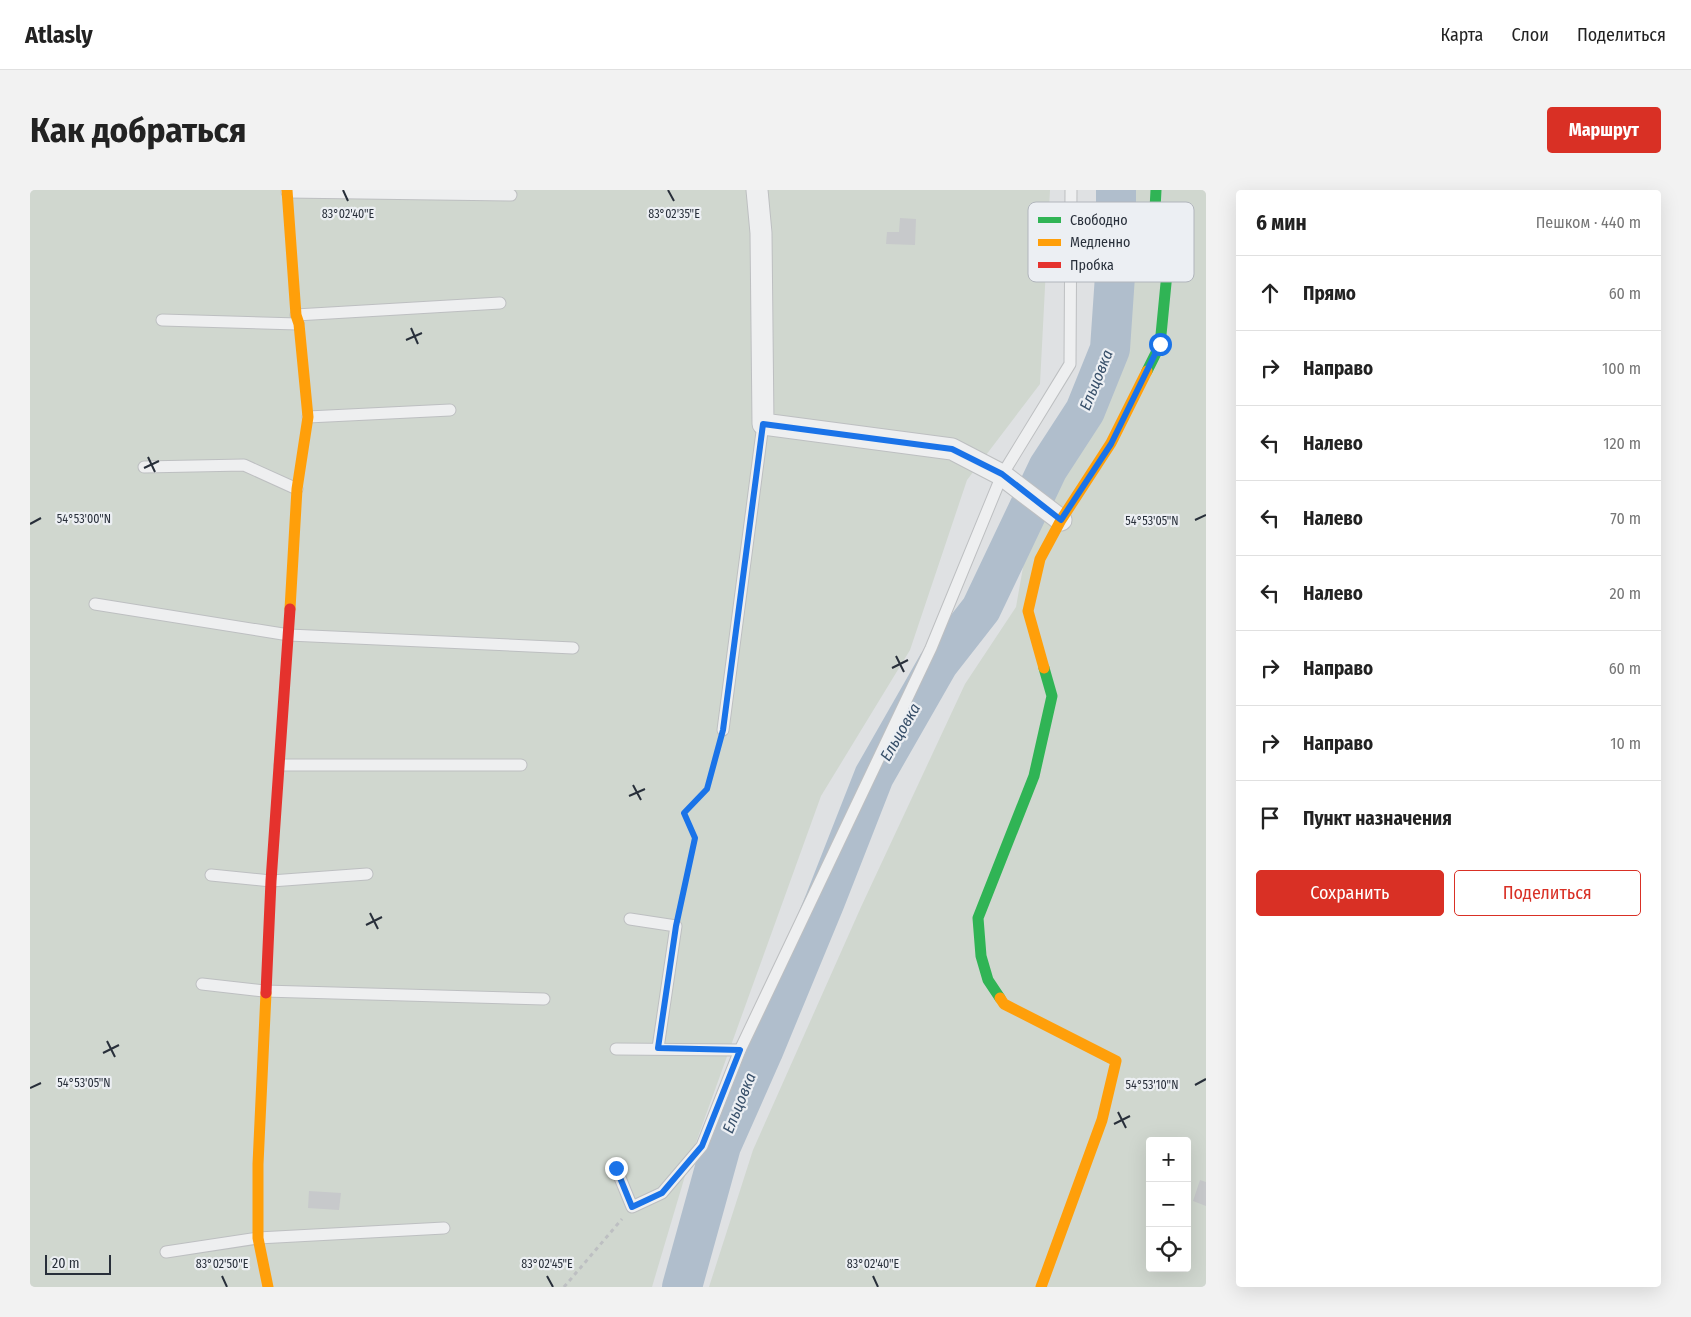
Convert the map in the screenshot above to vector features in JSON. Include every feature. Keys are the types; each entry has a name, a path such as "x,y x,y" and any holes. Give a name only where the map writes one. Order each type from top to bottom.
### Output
{"street":[{"path":"757,190 761,233 763,424 952,449 1002,474 1061,520"},
{"path":"268,1287 258,1238 258,1164 264,991 270,881 289,635 297,489 308,417 287,191"},
{"path":"1041,1287 1102,1120 1116,1061 1004,1004 988,980 981,956 978,918 1034,776 1052,696 1028,611 1040,559 1061,520 1111,444 1160,344 1167,282"}],"lane":[{"path":"287,191 511,195"},
{"path":"616,1168 632,1207 662,1193 702,1146 740,1050 931,648 1002,474 1070,364 1070,282"},
{"path":"162,320 298,320 500,303"},
{"path":"308,417 450,410"},
{"path":"723,730 763,424"},
{"path":"144,467 244,465 297,489"},
{"path":"94,604 289,635 573,648"},
{"path":"280,765 521,765"},
{"path":"211,875 270,881 367,874"},
{"path":"630,919 676,926 658,1048"},
{"path":"202,984 264,991 544,999"},
{"path":"616,1049 740,1050"},
{"path":"166,1252 258,1238 444,1228"}],"path":[{"path":"676,926 695,838 684,813 707,789 723,730"},
{"path":"564,1287 632,1207"}],"shaded area":[{"path":"30,190 1050,190 1049,202 1028,202 1028,282 1045,282 1040,384 967,480 910,650 821,796 690,1159 652,1287 30,1287"},
{"path":"1124,190 1206,190 1206,1287 709,1287 753,1150 861,907 965,684 1016,607 1032,516 1065,447 1127,349 1130,282 1194,282 1194,202 1126,202"}],"building":[{"path":"900,218 916,219 915,245 886,244 887,232 899,232"},
{"path":"1200,1180 1206,1182 1206,1206 1193,1201"},
{"path":"309,1191 341,1193 339,1210 308,1208"}],"waterway":[{"name":"Ельцовка","path":"1116,190 1116,202"},
{"name":"Ельцовка","path":"682,1287 721,1146 763,1051 874,776 938,664 981,609 1048,468 1085,411 1110,349 1115,282"}],"traffic: fast":[{"path":"1155,202 1156,190"},
{"path":"1147,371 1160,345 1166,282"},
{"path":"1000,998 988,980 981,956 978,918 1034,776 1052,696 1044,668"}],"traffic: slow":[{"path":"287,190 296,315 299,324 308,417 297,489 290,609"},
{"path":"1044,668 1028,611 1040,559 1061,520 1111,443 1147,371"},
{"path":"266,993 258,1164 258,1238 268,1287"},
{"path":"1000,998 1004,1004 1116,1061 1102,1120 1041,1287"}],"traffic: jam":[{"path":"266,993 271,881 290,609"}],"route":[{"path":"616,1168 632,1207 662,1193 702,1146 740,1050 658,1048 676,926 695,838 684,813 707,789 723,730 763,424 952,449 1002,474 1061,520 1111,444 1160,344"}]}
